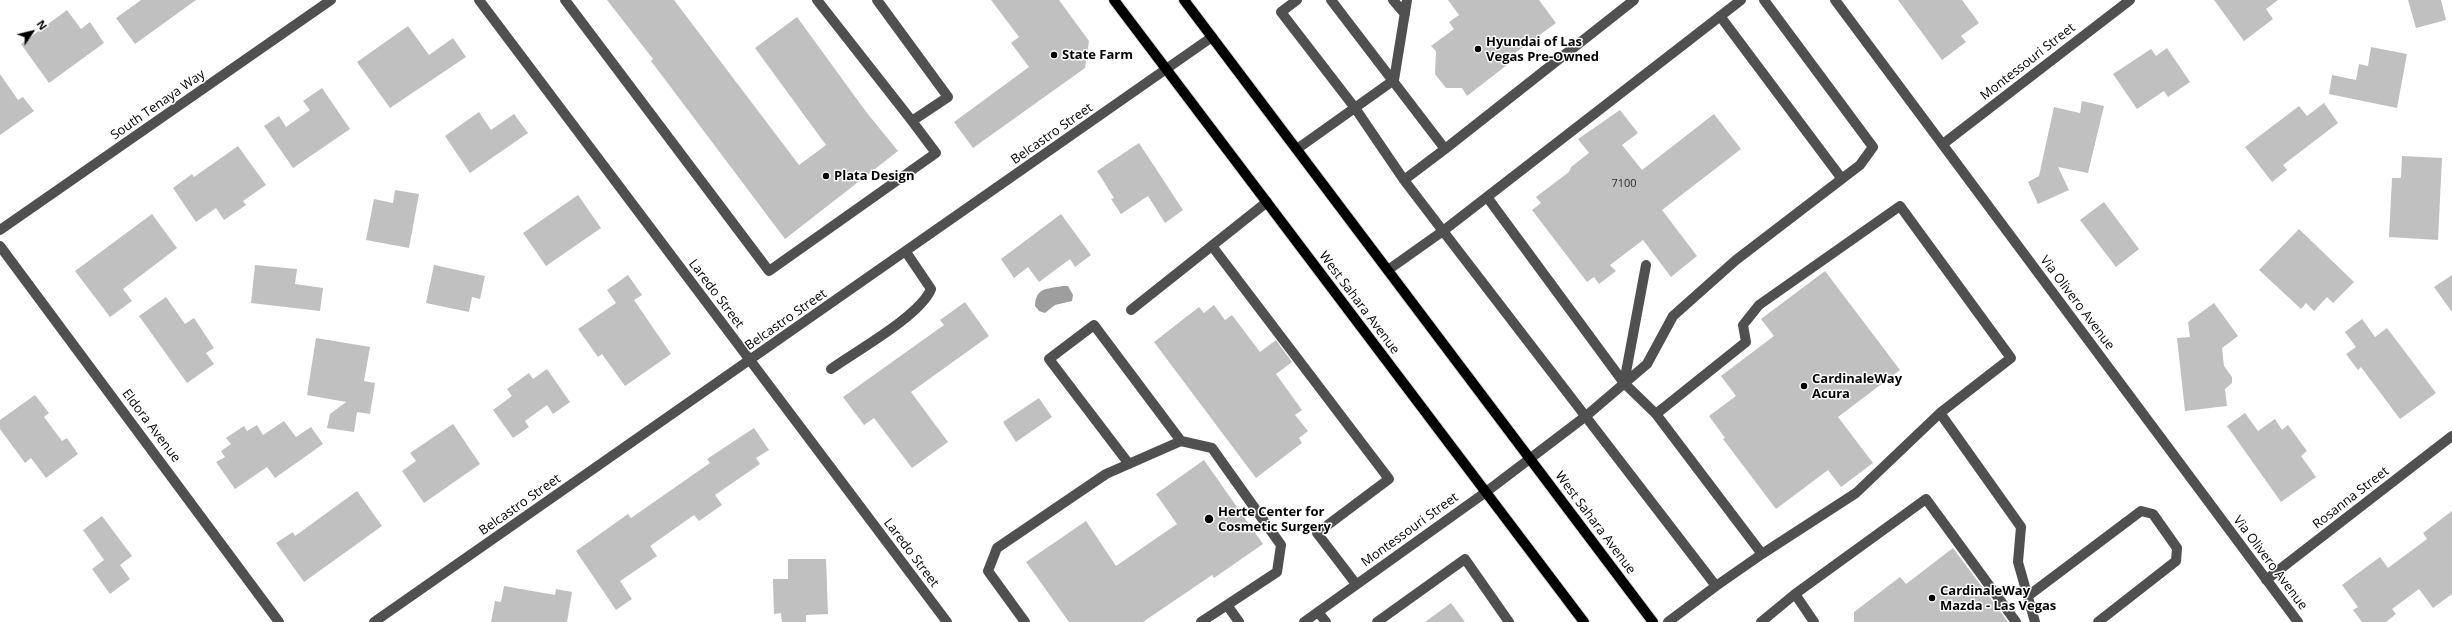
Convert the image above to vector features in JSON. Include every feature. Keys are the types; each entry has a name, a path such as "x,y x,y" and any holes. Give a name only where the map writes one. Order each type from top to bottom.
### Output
{"main road":[{"name":"West Sahara Avenue","path":"1114,0 1486,492 1580,621"},
{"name":"West Sahara Avenue","path":"1184,0 1653,622"}],"street":[{"name":"South Tenaya Way","path":"0,230 331,0"},
{"name":"Laredo Street","path":"479,0 947,622"},
{"path":"565,0 769,271 936,153 817,0"},
{"path":"877,0 948,98 912,122"},
{"path":"1297,0 1281,12 1355,108 1404,180 1442,231 1716,586"},
{"path":"1331,0 1394,80 1445,149"},
{"path":"1393,0 1405,14"},
{"path":"1297,149 1394,80 1408,0"},
{"path":"1404,180 1634,0"},
{"path":"1388,270 1487,197 1741,0"},
{"name":"Montessouri Street","path":"1304,622 1486,492 1586,416 1647,364 1673,316 1736,260 1860,165 1873,147 1764,0"},
{"name":"Via Olivero Avenue","path":"1835,0 2298,622"},
{"name":"Montessouri Street","path":"1943,144 2130,0"},
{"path":"1720,16 1842,179"},
{"name":"Belcastro Street","path":"374,622 751,361 1212,37"},
{"path":"1487,197 1624,383 1656,414 1762,554"},
{"path":"1131,310 1267,202"},
{"path":"1656,414 1746,342 1743,325 1758,306 1900,206 2011,358 1940,413 1856,493 1762,554 1668,622"},
{"name":"Eldora Avenue","path":"0,246 280,622"},
{"path":"1212,246 1389,479 1317,533 1356,584"},
{"path":"831,369 909,315 927,298 931,289 906,252"},
{"path":"1624,383 1646,265"},
{"path":"1129,464 1049,359 1094,326 1181,441"},
{"path":"1940,413 2021,527 2018,562 2035,622"},
{"name":"Rosanna Street","path":"2266,580 2452,436"},
{"path":"1025,622 988,571 997,548 1106,474 1181,441 1212,448 1281,545 1277,572 1201,622"},
{"path":"1761,622 1795,594 1926,499 2016,622"},
{"path":"2028,596 2141,511 2153,514 2177,548 2176,560 2098,622"},
{"path":"1377,622 1465,560 1510,622"},
{"path":"1795,594 1814,622"},
{"path":"1227,605 1238,622"},
{"path":"1318,612 1326,622"}],"shaded area":[{"path":"1068,286 1073,295 1072,301 1055,305 1045,313 1039,311 1035,306 1040,292"}],"building":[{"path":"141,0 196,0 135,44 116,18"},
{"path":"607,0 674,0 799,165 826,145 755,48 797,17 867,113 898,151 785,239 651,61 653,59"},
{"name":"State Farm","path":"991,0 1059,0 1089,41 1085,68 973,148 954,122 1029,67 1011,43 1019,37"},
{"name":"Hyundai of Las Vegas Pre-Owned","path":"1448,0 1539,0 1556,23 1504,61 1507,65 1467,96 1462,88 1446,88 1435,74 1436,51 1431,46 1454,29 1449,22 1459,15"},
{"path":"1898,0 1962,0 1979,23 1961,36 1966,42 1942,60"},
{"path":"2214,0 2278,0 2266,9 2273,19 2244,41"},
{"path":"2408,0 2441,0 2446,20 2416,28"},
{"path":"67,10 81,29 90,22 104,43 49,83 21,44"},
{"path":"408,26 429,55 453,38 466,57 390,108 357,62"},
{"path":"2371,47 2407,54 2397,108 2329,94 2332,75 2356,80 2359,64 2368,66"},
{"path":"2167,48 2190,82 2168,97 2164,91 2137,109 2113,74 2151,49 2156,56"},
{"path":"0,74 18,100 23,97 34,111 0,135"},
{"path":"322,88 350,129 293,168 264,126 279,116 286,127 310,110 303,101"},
{"path":"2082,101 2104,106 2088,173 2058,167 2069,190 2038,204 2028,182 2039,176 2054,107 2080,113"},
{"path":"2324,103 2338,123 2283,165 2287,170 2272,182 2245,147 2299,106 2307,116"},
{"path":"1620,110 1638,133 1622,145 1642,170 1714,114 1741,149 1662,210 1697,256 1671,277 1643,240 1610,265 1616,271 1599,284 1594,277 1587,282 1532,210 1541,203 1536,197 1569,172 1571,167 1589,153 1578,139"},
{"path":"479,112 491,130 514,114 528,133 470,173 445,136"},
{"path":"1139,143 1183,210 1165,223 1148,196 1121,214 1111,199 1114,198 1097,171"},
{"path":"238,146 266,185 243,201 246,205 224,220 216,208 196,222 173,188 192,174 194,177"},
{"path":"2402,156 2442,158 2438,240 2389,237 2392,178 2401,178"},
{"path":"395,190 419,194 409,248 366,240 374,199 393,203"},
{"path":"578,195 601,228 546,266 523,233"},
{"path":"2104,202 2139,249 2116,267 2080,220"},
{"path":"152,214 177,248 123,289 132,301 110,317 75,271"},
{"path":"1061,214 1091,255 1075,267 1070,259 1039,282 1028,267 1014,278 1001,259"},
{"path":"2299,229 2354,282 2333,303 2327,297 2314,311 2306,303 2301,309 2259,270"},
{"path":"255,265 297,269 295,284 323,288 320,311 251,303"},
{"path":"434,265 485,276 480,299 472,297 469,312 426,303"},
{"name":"CardinaleWay Acura","path":"1825,271 1900,370 1838,417 1873,463 1841,487 1828,470 1776,509 1723,439 1725,438 1709,416 1736,396 1721,376 1774,336 1761,319"},
{"path":"628,275 642,295 634,300 671,354 625,386 602,354 598,357 578,329 616,303 607,290"},
{"path":"2452,275 2452,312 2434,287"},
{"path":"166,297 185,324 194,318 214,348 206,353 214,364 187,383 139,316"},
{"path":"965,302 989,336 911,392 948,442 912,468 874,418 864,425 843,397 944,325 940,320"},
{"path":"2214,303 2238,336 2222,348 2224,366 2232,377 2232,383 2225,389 2227,406 2185,411 2177,338 2190,337 2188,322"},
{"path":"1214,305 1225,320 1232,315 1260,352 1276,340 1292,362 1276,374 1302,410 1295,415 1308,431 1299,438 1302,443 1256,478 1154,342 1199,307 1204,313"},
{"path":"2362,319 2375,337 2387,328 2436,393 2400,419 2361,367 2358,370 2346,354 2356,347 2345,332"},
{"path":"316,338 370,347 364,381 375,383 370,414 357,412 354,432 327,428 330,414 346,402 307,395"},
{"path":"547,369 570,402 553,414 547,405 525,421 529,427 513,438 493,410 512,396 507,389 529,373 533,379"},
{"path":"35,395 49,413 44,417 62,441 67,438 78,454 46,478 31,458 25,463 0,429 0,420"},
{"path":"1039,398 1052,417 1016,442 1003,422"},
{"path":"2245,413 2258,431 2275,419 2282,430 2288,425 2307,451 2301,456 2316,477 2281,502 2227,426"},
{"path":"284,421 296,437 311,427 323,444 275,478 267,467 235,489 216,462 225,457 221,451 231,444 226,438 244,426 247,431 257,425 263,435"},
{"path":"453,424 480,464 424,503 402,471 416,461 410,453"},
{"path":"754,428 769,450 756,458 760,464 715,495 722,505 699,521 694,515 650,546 657,556 620,581 632,599 616,610 576,551 628,514 631,518 710,463 707,459"},
{"path":"1204,460 1263,544 1214,578 1212,575 1143,622 1069,622 1026,562 1086,521 1116,566 1177,524 1156,494"},
{"path":"357,491 382,526 304,582 276,543 293,532 295,536"},
{"path":"2452,511 2452,594 2433,608 2419,589 2392,609 2396,614 2386,622 2362,622 2353,610 2358,607 2342,585 2380,557 2388,568 2427,539 2423,533"},
{"path":"102,516 132,556 120,565 130,579 110,594 92,569 104,560 83,530"},
{"name":"CardinaleWay Mazda - Las Vegas","path":"1953,548 2008,622 1854,622 1854,612 1900,577 1906,584"},
{"path":"788,559 826,559 828,614 806,615 806,622 782,622 781,613 774,614 773,579 788,579"},
{"path":"504,586 555,595 556,589 572,592 567,622 491,622 495,601 501,602"},
{"path":"1451,603 1465,622 1425,622"}],"place":[{"name":"Hyundai of Las Vegas Pre-Owned","path":"1478,49"},
{"name":"State Farm","path":"1054,55"},
{"name":"Plata Design","path":"826,176"},
{"name":"CardinaleWay Acura","path":"1804,386"},
{"name":"Herte Center for Cosmetic Surgery","path":"1209,519"},
{"name":"CardinaleWay Mazda - Las Vegas","path":"1932,598"}]}
